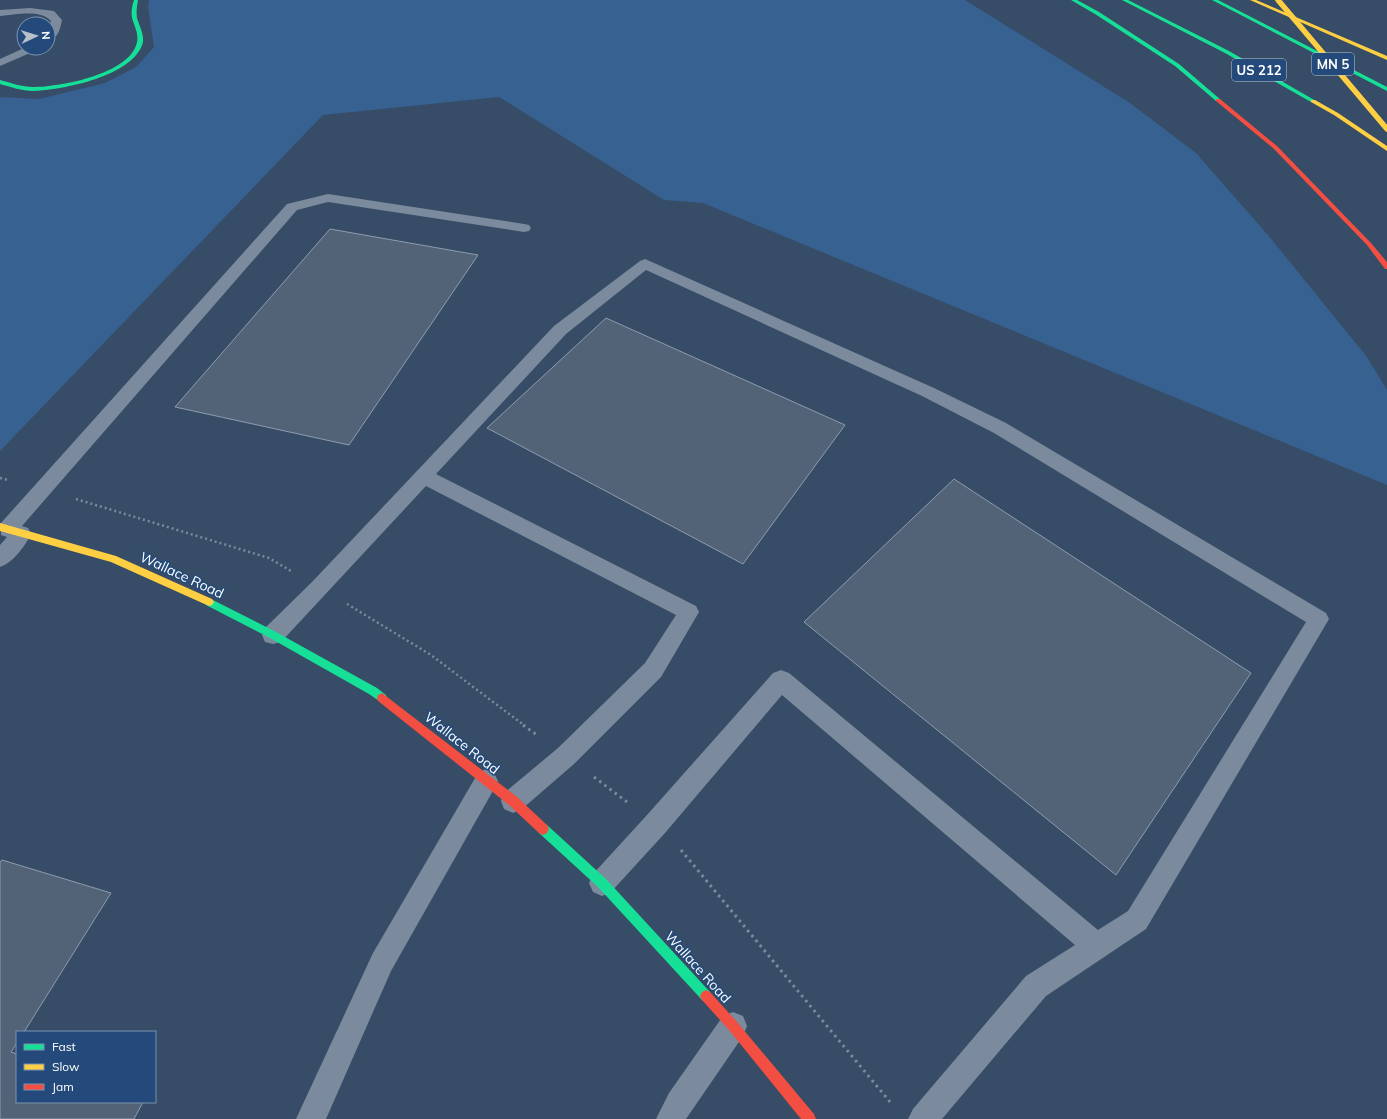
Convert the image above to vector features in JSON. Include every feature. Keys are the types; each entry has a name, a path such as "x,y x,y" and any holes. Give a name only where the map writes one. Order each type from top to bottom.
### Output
{"main road":[{"path":"0,82 32,89 58,87 109,72 131,59 140,42 134,12 136,0"},
{"path":"1073,0 1097,13 1177,65 1275,147 1321,193 1387,267"},
{"name":"US 212","path":"1124,0 1227,52 1336,114 1387,149"},
{"name":"US 212","path":"1214,0 1387,89"},
{"path":"1252,0 1387,58"},
{"name":"MN 5","path":"1278,0 1387,129"},
{"name":"Wallace Road","path":"10,530 113,558 214,604 373,691 513,802 602,882 733,1026 809,1119"}],"lane":[{"path":"0,12 30,11 50,13 53,16"},
{"path":"0,63 16,56"},
{"path":"0,559 10,530 292,207 328,198 524,228"},
{"path":"273,635 319,588 560,330 645,264 928,392 1000,428 1319,619 1137,920 1036,986 923,1119"},
{"path":"423,476 689,612 653,670 566,756 513,802"},
{"path":"602,882 656,824 781,680 1097,946"},
{"path":"311,1119 382,962 486,781"},
{"path":"671,1119 679,1103 733,1026"}],"shaded area":[{"path":"149,0 965,0 1130,103 1196,153 1268,235 1367,357 1387,390 1387,485 703,203 664,200 499,97 323,115 0,451 0,97 39,99 105,83 136,67 154,47 148,7"}],"building":[{"path":"330,229 478,255 349,445 175,407"},
{"path":"606,318 845,425 743,564 487,428"},
{"path":"954,479 1251,673 1116,875 804,622"},
{"path":"2,860 111,893 25,1031 16,1031 16,1044 11,1052 16,1054 16,1103 142,1103 134,1119 0,1119 0,862"}],"traffic: fast":[{"path":"0,82 29,89 60,86 94,78 125,63 135,53 140,42 134,16 136,0"},
{"path":"1073,0 1097,13 1177,65 1218,100"},
{"path":"1124,0 1227,52 1313,101"},
{"path":"1214,0 1387,89"},
{"path":"209,602 273,635 373,691 382,698"},
{"path":"543,829 602,883 706,996"}],"traffic: slow":[{"path":"1252,0 1387,58"},
{"path":"1278,0 1387,129"},
{"path":"1313,101 1336,114 1387,149"},
{"path":"0,527 113,559 209,602"}],"traffic: jam":[{"path":"1218,100 1275,147 1369,244 1387,267"},
{"path":"382,698 513,801 543,829"},
{"path":"706,996 733,1026 809,1119"}]}
